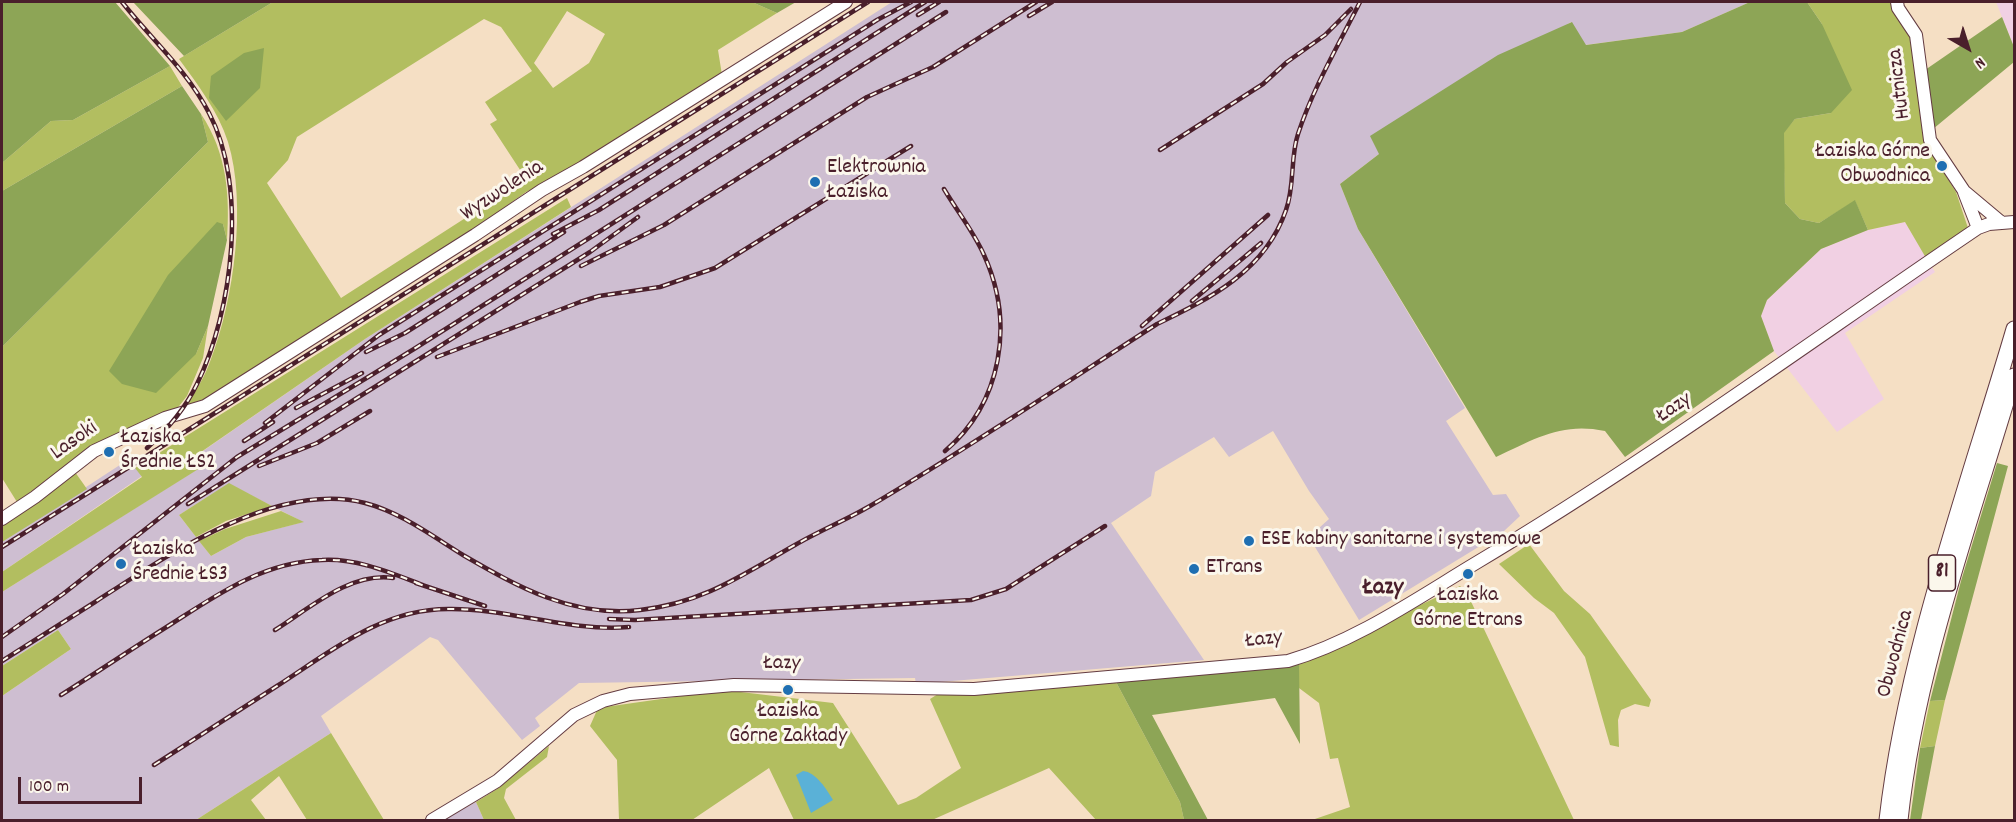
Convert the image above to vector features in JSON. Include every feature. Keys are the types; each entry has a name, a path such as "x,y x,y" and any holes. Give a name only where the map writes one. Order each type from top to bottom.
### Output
{"main road":[{"name":"Obwodnica","path":"1887,820 1901,732 1918,655 2014,329"},
{"name":"Obwodnica","path":"1900,820 1925,682 2014,376"}],"street":[{"name":"Wyzwolenia","path":"180,413 195,411 205,406 476,235 542,190 584,167 846,2"},
{"name":"Hutnicza","path":"1898,2 1898,8 1916,35 1930,140 1964,191"},
{"path":"1964,191 2001,222"},
{"path":"1964,191 1978,228"},
{"name":"Łazy","path":"432,820 497,781 574,715 603,701 630,694 734,685 975,688 1288,661 1318,652 1365,628 1586,494 1978,228 2001,222 2014,222"},
{"name":"Lasoki","path":"2,519 35,497 94,451 119,437 180,413"}],"shaded area":[{"path":"892,2 1750,2 1682,32 1585,45 1571,22 1379,154 1340,184 1358,229 1465,408 1446,421 1493,495 1506,494 1520,516 1503,532 1359,620 1309,537 1329,519 1309,491 1273,431 1229,457 1214,437 1155,472 1151,496 1111,523 1204,660 916,684 915,678 579,683 535,718 540,726 522,740 438,640 430,637 321,716 331,733 196,820 2,820 2,696 71,649 58,630 2,666 2,592 199,468 187,462 365,339","holes":["229,484 303,522 246,537 211,556 179,515"]},
{"path":"1996,2 2014,2 2014,47"},
{"path":"1905,222 1935,272 1845,333 1884,399 1837,432 1774,351 1761,316 1767,300 1821,249 1868,230"},
{"path":"129,459 142,476 2,572 2,542"},
{"path":"476,802 484,820 443,820"}],"green space":[{"path":"2,2 115,2 170,66 73,120 51,121 2,163"},
{"path":"133,2 273,2 184,56"},
{"path":"273,2 752,2 777,13 718,50 722,75 581,165 526,192 455,243 194,407 185,408 209,366 226,308 235,251 237,194 234,167 224,131 207,99 179,59","holes":["567,11 605,34 589,63 553,88 534,63","484,19 501,27 532,71 485,102 497,120 490,124 526,179 341,298 267,183 288,160 297,137"]},
{"path":"752,2 796,2 777,13"},
{"path":"1750,2 1807,2 1822,24 1852,90 1831,113 1795,119 1784,133 1785,203 1800,219 1819,223 1855,200 1868,230 1821,249 1767,300 1761,316 1774,351 1625,457 1605,431 1575,429 1549,434 1496,457 1358,229 1340,184 1379,154 1370,136 1498,55 1572,22 1586,45 1682,32"},
{"path":"1807,2 1892,2 1910,36 1925,142 1956,192 1968,228 1926,258 1905,222 1868,230 1855,201 1819,223 1800,219 1785,203 1783,133 1795,119 1831,113 1822,24"},
{"path":"2002,17 2014,47 2014,62 1933,129 1925,70"},
{"path":"264,48 260,88 226,121 209,98 211,76 244,53"},
{"path":"170,66 182,86 2,191 2,163 51,121 73,120"},
{"path":"182,86 201,114 208,142 2,347 2,191"},
{"path":"201,114 216,144 225,175 228,207 227,240 223,224 196,354 208,326 203,358 187,396 176,410 94,445 17,502 2,478 2,347 208,142"},
{"path":"567,198 571,207 365,339 188,461 200,468 2,592 2,572 142,477 135,468"},
{"path":"217,222 223,224 227,240 208,326 196,354 156,393 122,384 109,371 168,275"},
{"path":"1997,463 2008,466 1945,700 1930,701 1961,581"},
{"path":"75,472 87,489 2,542 2,524"},
{"path":"229,483 272,506 226,521 196,537 179,515"},
{"path":"281,511 304,522 246,537 211,556 199,541 225,529"},
{"path":"1529,544 1564,591 1590,614 1651,700 1649,707 1635,704 1621,710 1618,720 1619,747 1610,745 1585,657 1554,613 1534,598 1499,564"},
{"path":"1460,586 1467,593 1574,820 1312,820 1350,807 1338,758 1330,759 1319,703 1299,688 1299,663"},
{"path":"58,630 71,649 2,696 2,666"},
{"path":"1299,663 1300,744 1275,698 1152,715 1208,820 1184,820 1180,802 1116,682"},
{"path":"1116,682 1180,802 1184,820 1096,820 1049,768 932,820 794,820 769,768 692,820 619,820 617,760 590,726 598,708 724,690 833,703 898,805 916,798 961,768 930,699 938,694"},
{"path":"1945,700 1935,746 1920,748 1930,701"},
{"path":"331,733 384,820 307,820 279,776 251,800 266,820 196,820"},
{"path":"549,746 547,757 506,789 504,798 516,820 484,820 476,802 497,789"},
{"path":"1935,746 1921,820 1910,820 1920,748"}],"water":[{"path":"803,771 817,778 833,800 811,813 796,775"}],"railway":[{"path":"122,2 190,83 209,113 221,143 229,176 232,212 227,285 220,321 209,354 187,402 169,426 147,448"},
{"path":"2,547 868,2"},
{"path":"265,423 379,335 877,20 911,2"},
{"path":"553,234 599,210 925,2"},
{"path":"918,15 939,2"},
{"path":"581,266 664,225 867,97 933,67 1036,2"},
{"path":"1029,16 1052,2"},
{"path":"2,661 188,544 259,512 295,502 331,499 378,507 403,518 504,578 547,598 569,605 615,611 640,610 683,601 721,586 907,484 1157,324 1216,293 1250,266 1265,250 1286,210 1291,191 1294,152 1304,117 1360,2"},
{"path":"1160,150 1263,84 1287,62 1325,35 1351,9"},
{"path":"2,637 63,594 237,457 414,349 946,12"},
{"path":"437,357 580,302 599,296 660,287 715,268 911,146"},
{"path":"944,189 984,255 994,281 999,308 1000,334 998,360 991,386 980,410 964,432 945,451"},
{"path":"1142,326 1268,215"},
{"path":"188,504 590,252 638,217"},
{"path":"366,352 405,333 564,232"},
{"path":"1192,301 1261,243"},
{"path":"296,408 362,373"},
{"path":"259,466 317,443 370,411"},
{"path":"244,441 273,422"},
{"path":"609,619 635,620 971,600 1006,589 1105,526"},
{"path":"61,695 220,593 258,574 279,567 322,560 348,561 374,567 423,585"},
{"path":"275,630 316,602 346,586 361,580 393,578"},
{"path":"416,583 485,606"},
{"path":"154,765 337,647 378,624 400,616 424,611 471,610 583,626 629,627"}],"place":[{"name":"Łaziska Górne Obwodnica","path":"1942,166"},
{"name":"Elektrownia Łaziska","path":"815,182"},
{"name":"Łaziska Średnie ŁS2","path":"109,452"},
{"name":"ESE kabiny sanitarne i systemowe","path":"1249,541"},
{"name":"Łaziska Średnie ŁS3","path":"121,564"},
{"name":"ETrans","path":"1194,569"},
{"name":"Łaziska Górne Etrans","path":"1468,574"},
{"name":"Łaziska Górne Zakłady","path":"788,690"}],"district":[{"name":"Łazy","path":"1383,590"}]}
